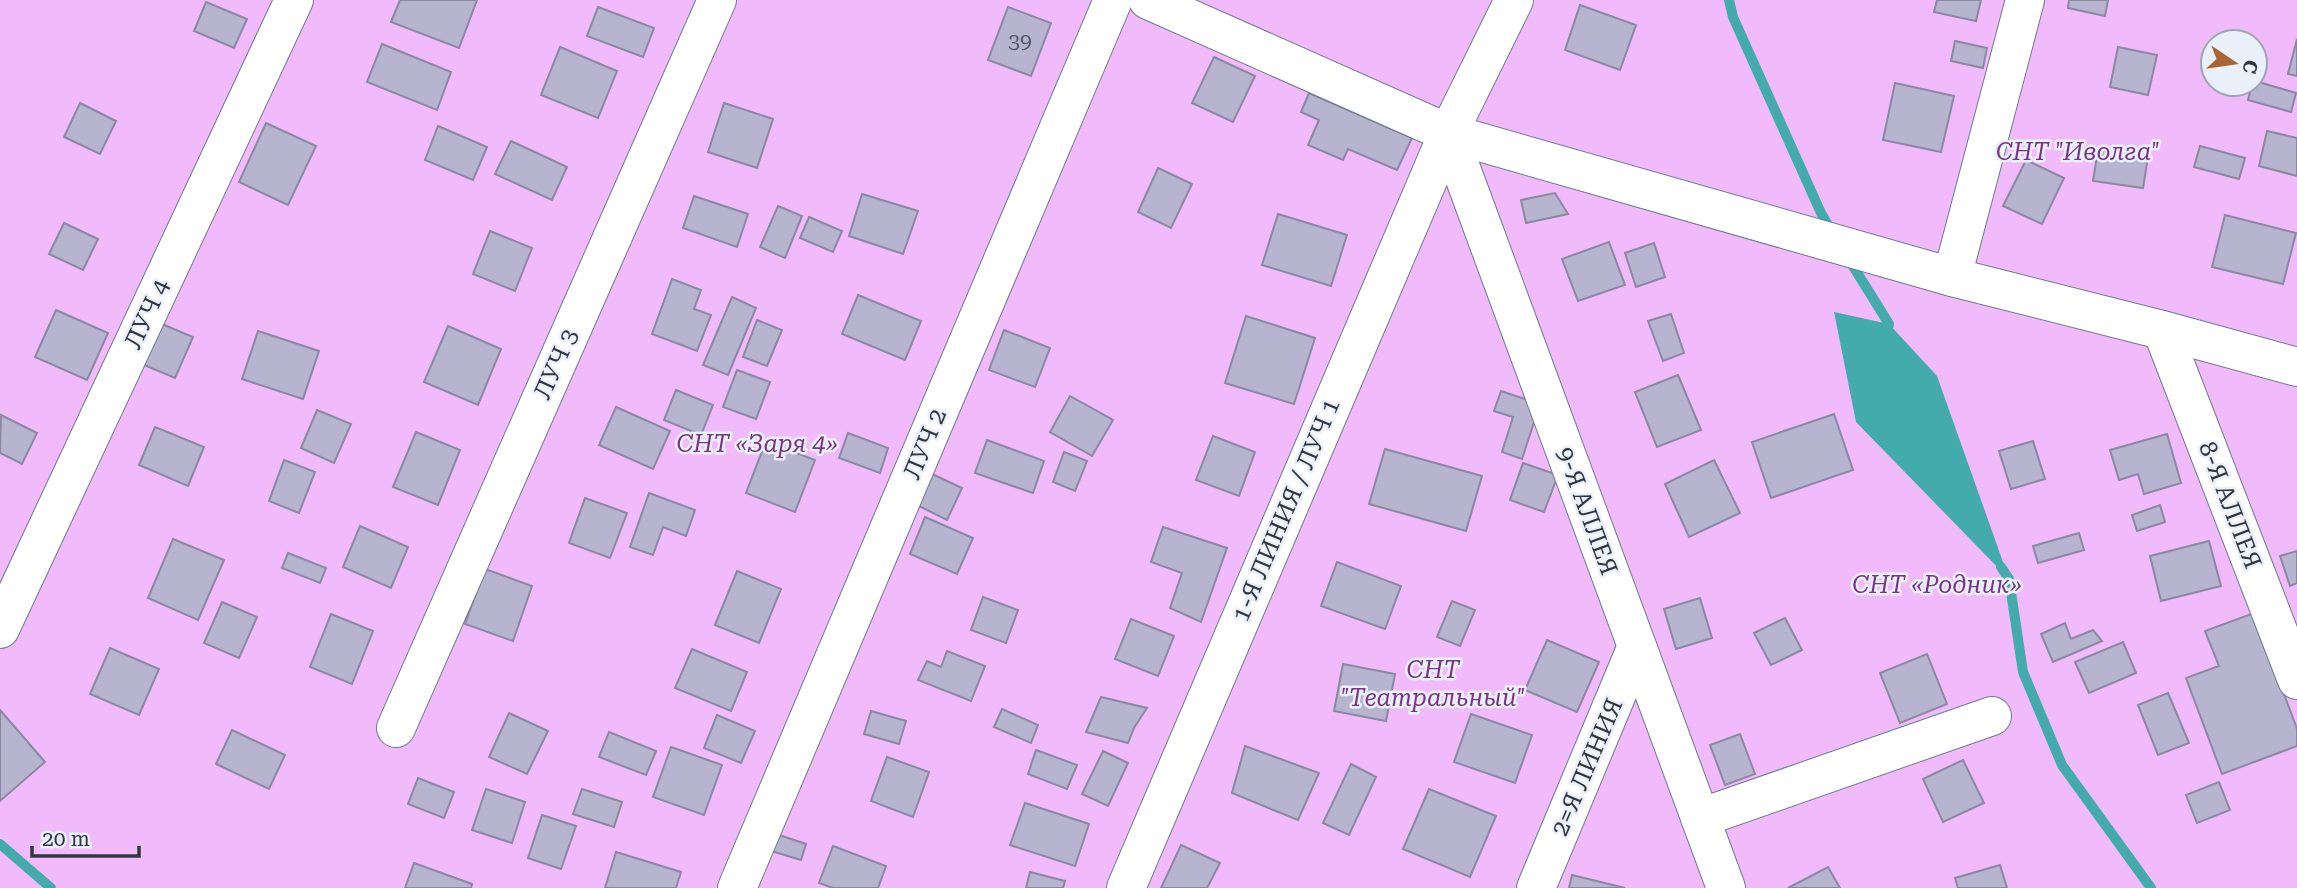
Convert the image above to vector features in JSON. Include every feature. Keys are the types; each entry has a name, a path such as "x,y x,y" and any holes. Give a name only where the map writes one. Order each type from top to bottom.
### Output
{"street":[{"name":"ЛУЧ 4","path":"0,629 294,0"},
{"name":"ЛУЧ 3","path":"396,728 716,0"},
{"name":"ЛУЧ 2","path":"737,888 1113,0"},
{"path":"1148,0 1448,133 1952,277 2297,367"},
{"name":"1-Я ЛИНИЯ / ЛУЧ 1","path":"1126,888 1448,133 1514,0"},
{"path":"1952,277 2025,0"},
{"name":"9-Я АЛЛЕЯ","path":"1448,133 1726,888"},
{"name":"8-Я АЛЛЕЯ","path":"2162,330 2297,680"},
{"name":"2=Я ЛИНИЯ","path":"1536,888 1637,646"},
{"path":"1700,818 1992,716"}],"green space":[{"path":"0,0 2297,0 2297,888 0,888"}],"shaded area":[{"path":"1834,312 1889,324 1937,376 2009,579 1856,422"}],"building":[{"path":"400,0 477,0 459,48 391,22"},
{"path":"1937,0 1981,0 1976,21 1934,12"},
{"path":"2069,0 2108,0 2105,16 2068,8"},
{"path":"206,2 247,19 234,48 194,31"},
{"path":"1580,5 1636,25 1620,70 1565,50"},
{"path":"598,7 654,28 643,57 587,36"},
{"path":"1008,7 1051,23 1031,76 988,60"},
{"path":"2297,39 2297,76 2288,74"},
{"path":"1955,41 1987,48 1983,68 1951,61"},
{"path":"382,44 451,72 437,110 367,82"},
{"path":"560,47 617,71 598,118 541,95"},
{"path":"2118,47 2157,55 2148,95 2110,87"},
{"path":"1214,57 1255,76 1233,122 1192,103"},
{"path":"1895,83 1954,96 1941,152 1883,140"},
{"path":"2269,85 2296,93 2291,112 2248,100 2269,98"},
{"path":"1309,93 1412,138 1397,170 1348,149 1343,160 1308,145 1319,120 1301,112"},
{"path":"80,103 116,121 100,154 64,137"},
{"path":"724,103 773,119 757,168 708,152"},
{"path":"266,123 316,146 288,205 239,182"},
{"path":"438,126 487,147 473,180 425,160"},
{"path":"2267,131 2297,138 2297,176 2259,166"},
{"path":"511,141 567,167 552,200 495,174"},
{"path":"2200,146 2245,158 2239,179 2194,167"},
{"path":"2098,150 2148,157 2143,188 2093,181"},
{"path":"2026,160 2064,178 2042,224 2003,206"},
{"path":"1158,168 1192,184 1171,228 1138,212"},
{"path":"1555,193 1568,214 1526,223 1521,200"},
{"path":"862,194 918,211 903,254 849,236"},
{"path":"694,196 748,214 737,247 683,228"},
{"path":"778,206 802,216 785,258 760,247"},
{"path":"1278,214 1347,235 1331,286 1262,265"},
{"path":"2225,215 2296,233 2283,284 2212,267"},
{"path":"809,217 842,231 833,252 800,238"},
{"path":"64,223 98,239 83,270 49,254"},
{"path":"490,231 532,248 515,291 473,274"},
{"path":"1609,242 1625,285 1578,301 1562,259"},
{"path":"1654,243 1665,277 1636,287 1625,253"},
{"path":"672,279 701,290 694,309 711,315 697,351 652,334"},
{"path":"858,295 921,321 905,360 842,334"},
{"path":"732,297 756,308 728,375 703,365"},
{"path":"56,310 108,333 87,380 35,357"},
{"path":"1671,314 1684,353 1663,361 1648,321"},
{"path":"1246,316 1315,338 1294,404 1225,383"},
{"path":"757,320 782,330 767,366 743,357"},
{"path":"162,324 193,337 175,378 144,365"},
{"path":"448,326 501,349 478,405 424,382"},
{"path":"1004,330 1050,348 1035,387 989,370"},
{"path":"258,331 319,351 303,399 242,379"},
{"path":"737,370 770,382 756,419 723,407"},
{"path":"1678,375 1701,430 1657,447 1635,392"},
{"path":"676,390 713,405 701,435 664,420"},
{"path":"1501,391 1540,404 1522,459 1502,452 1513,417 1494,411"},
{"path":"1070,396 1113,420 1092,456 1050,432"},
{"path":"616,407 670,431 653,469 599,445"},
{"path":"317,410 351,424 334,463 301,448"},
{"path":"1834,414 1853,470 1771,498 1752,442"},
{"path":"1,415 37,433 22,464 0,453"},
{"path":"155,427 204,447 188,486 139,465"},
{"path":"416,432 460,450 438,505 393,487"},
{"path":"848,433 888,448 880,473 839,458"},
{"path":"2167,434 2181,483 2144,494 2138,474 2119,480 2110,450"},
{"path":"1213,436 1255,452 1239,496 1196,480"},
{"path":"987,440 1044,461 1033,493 975,473"},
{"path":"766,441 815,460 795,512 746,493"},
{"path":"2033,441 2045,479 2011,489 1999,451"},
{"path":"1385,449 1482,476 1466,531 1369,504"},
{"path":"1064,452 1087,461 1075,491 1053,482"},
{"path":"284,460 315,472 299,513 269,501"},
{"path":"1714,460 1740,513 1689,537 1665,484"},
{"path":"1523,463 1558,475 1544,512 1510,500"},
{"path":"930,473 962,488 947,520 915,504"},
{"path":"649,493 695,510 686,536 663,527 653,555 630,547"},
{"path":"585,498 627,513 610,558 569,543"},
{"path":"2160,505 2165,522 2137,531 2132,515"},
{"path":"925,517 973,538 957,574 910,554"},
{"path":"360,526 408,547 391,588 343,567"},
{"path":"1163,527 1227,548 1201,622 1170,608 1182,573 1151,562"},
{"path":"2079,533 2084,550 2038,563 2033,546"},
{"path":"173,539 224,560 198,620 148,598"},
{"path":"2209,541 2221,586 2161,601 2150,556"},
{"path":"2297,551 2297,583 2290,586 2280,556"},
{"path":"288,553 326,568 320,583 282,568"},
{"path":"1337,562 1401,586 1385,629 1321,606"},
{"path":"485,569 532,586 513,641 465,624"},
{"path":"737,571 781,589 759,643 715,625"},
{"path":"983,597 1018,610 1006,643 971,630"},
{"path":"1700,598 1712,638 1676,649 1664,609"},
{"path":"1452,601 1475,610 1460,646 1437,637"},
{"path":"222,602 257,617 239,658 204,643"},
{"path":"2254,613 2297,729 2297,746 2222,774 2186,678 2219,666 2205,631"},
{"path":"331,614 373,631 352,684 310,667"},
{"path":"1785,618 1802,650 1771,665 1754,633"},
{"path":"1131,619 1174,636 1158,676 1115,659"},
{"path":"2065,623 2071,639 2093,630 2102,641 2053,662 2041,634"},
{"path":"1547,640 1599,662 1577,712 1525,690"},
{"path":"2123,642 2136,673 2089,693 2075,662"},
{"path":"110,648 159,669 139,715 90,694"},
{"path":"692,649 747,672 731,711 675,688"},
{"path":"947,651 985,666 971,701 918,680 927,661 941,667"},
{"path":"1927,654 1947,704 1900,723 1880,673"},
{"path":"1343,664 1395,674 1386,721 1334,711"},
{"path":"2168,693 2189,743 2158,755 2138,705"},
{"path":"1101,697 1147,708 1128,743 1086,732"},
{"path":"1002,709 1038,725 1031,743 994,727"},
{"path":"0,710 45,762 0,801"},
{"path":"871,711 906,721 899,744 864,734"},
{"path":"509,713 548,731 527,774 489,757"},
{"path":"1471,714 1532,735 1515,783 1454,762"},
{"path":"717,715 755,731 741,763 704,748"},
{"path":"232,730 285,755 269,789 216,764"},
{"path":"609,732 656,751 646,775 599,757"},
{"path":"1740,734 1755,774 1725,785 1710,745"},
{"path":"1245,746 1319,773 1298,820 1232,793"},
{"path":"671,747 722,765 704,815 653,797"},
{"path":"1036,750 1077,765 1067,789 1028,774"},
{"path":"1103,751 1128,763 1108,806 1082,794"},
{"path":"887,757 929,772 913,817 871,801"},
{"path":"1963,760 1984,803 1943,822 1923,779"},
{"path":"1351,764 1376,777 1349,835 1323,823"},
{"path":"418,778 454,792 444,818 408,804"},
{"path":"2219,782 2230,810 2197,823 2186,795"},
{"path":"486,789 525,802 512,843 472,830"},
{"path":"582,789 622,802 614,827 573,814"},
{"path":"1429,789 1496,816 1470,877 1403,849"},
{"path":"1025,803 1089,824 1075,866 1010,845"},
{"path":"542,815 576,826 561,869 528,858"},
{"path":"773,833 806,844 801,860 768,850"},
{"path":"1181,845 1220,863 1207,888 1161,888"},
{"path":"833,846 886,866 878,888 833,888 819,883"},
{"path":"616,852 681,872 676,888 605,888"},
{"path":"414,863 472,884 471,888 405,888"},
{"path":"2000,865 2007,888 1958,888 1955,878"},
{"path":"1828,867 1840,888 1788,888"},
{"path":"1030,872 1065,881 1063,888 1026,888"},
{"path":"1572,875 1625,888 1569,888"}],"waterway":[{"path":"1729,0 1733,17 1832,232"},
{"path":"1848,258 1889,324 1886,335"},
{"path":"2001,567 2009,579 2023,672 2062,765 2151,888"},
{"path":"0,844 51,888"}],"park label":[{"name":"СНТ \"Иволга\"","path":"2078,152"},
{"name":"СНТ «Заря 4»","path":"757,444"},
{"name":"СНТ «Родник»","path":"1937,585"},
{"name":"СНТ \"Театральный\"","path":"1433,684"}]}
